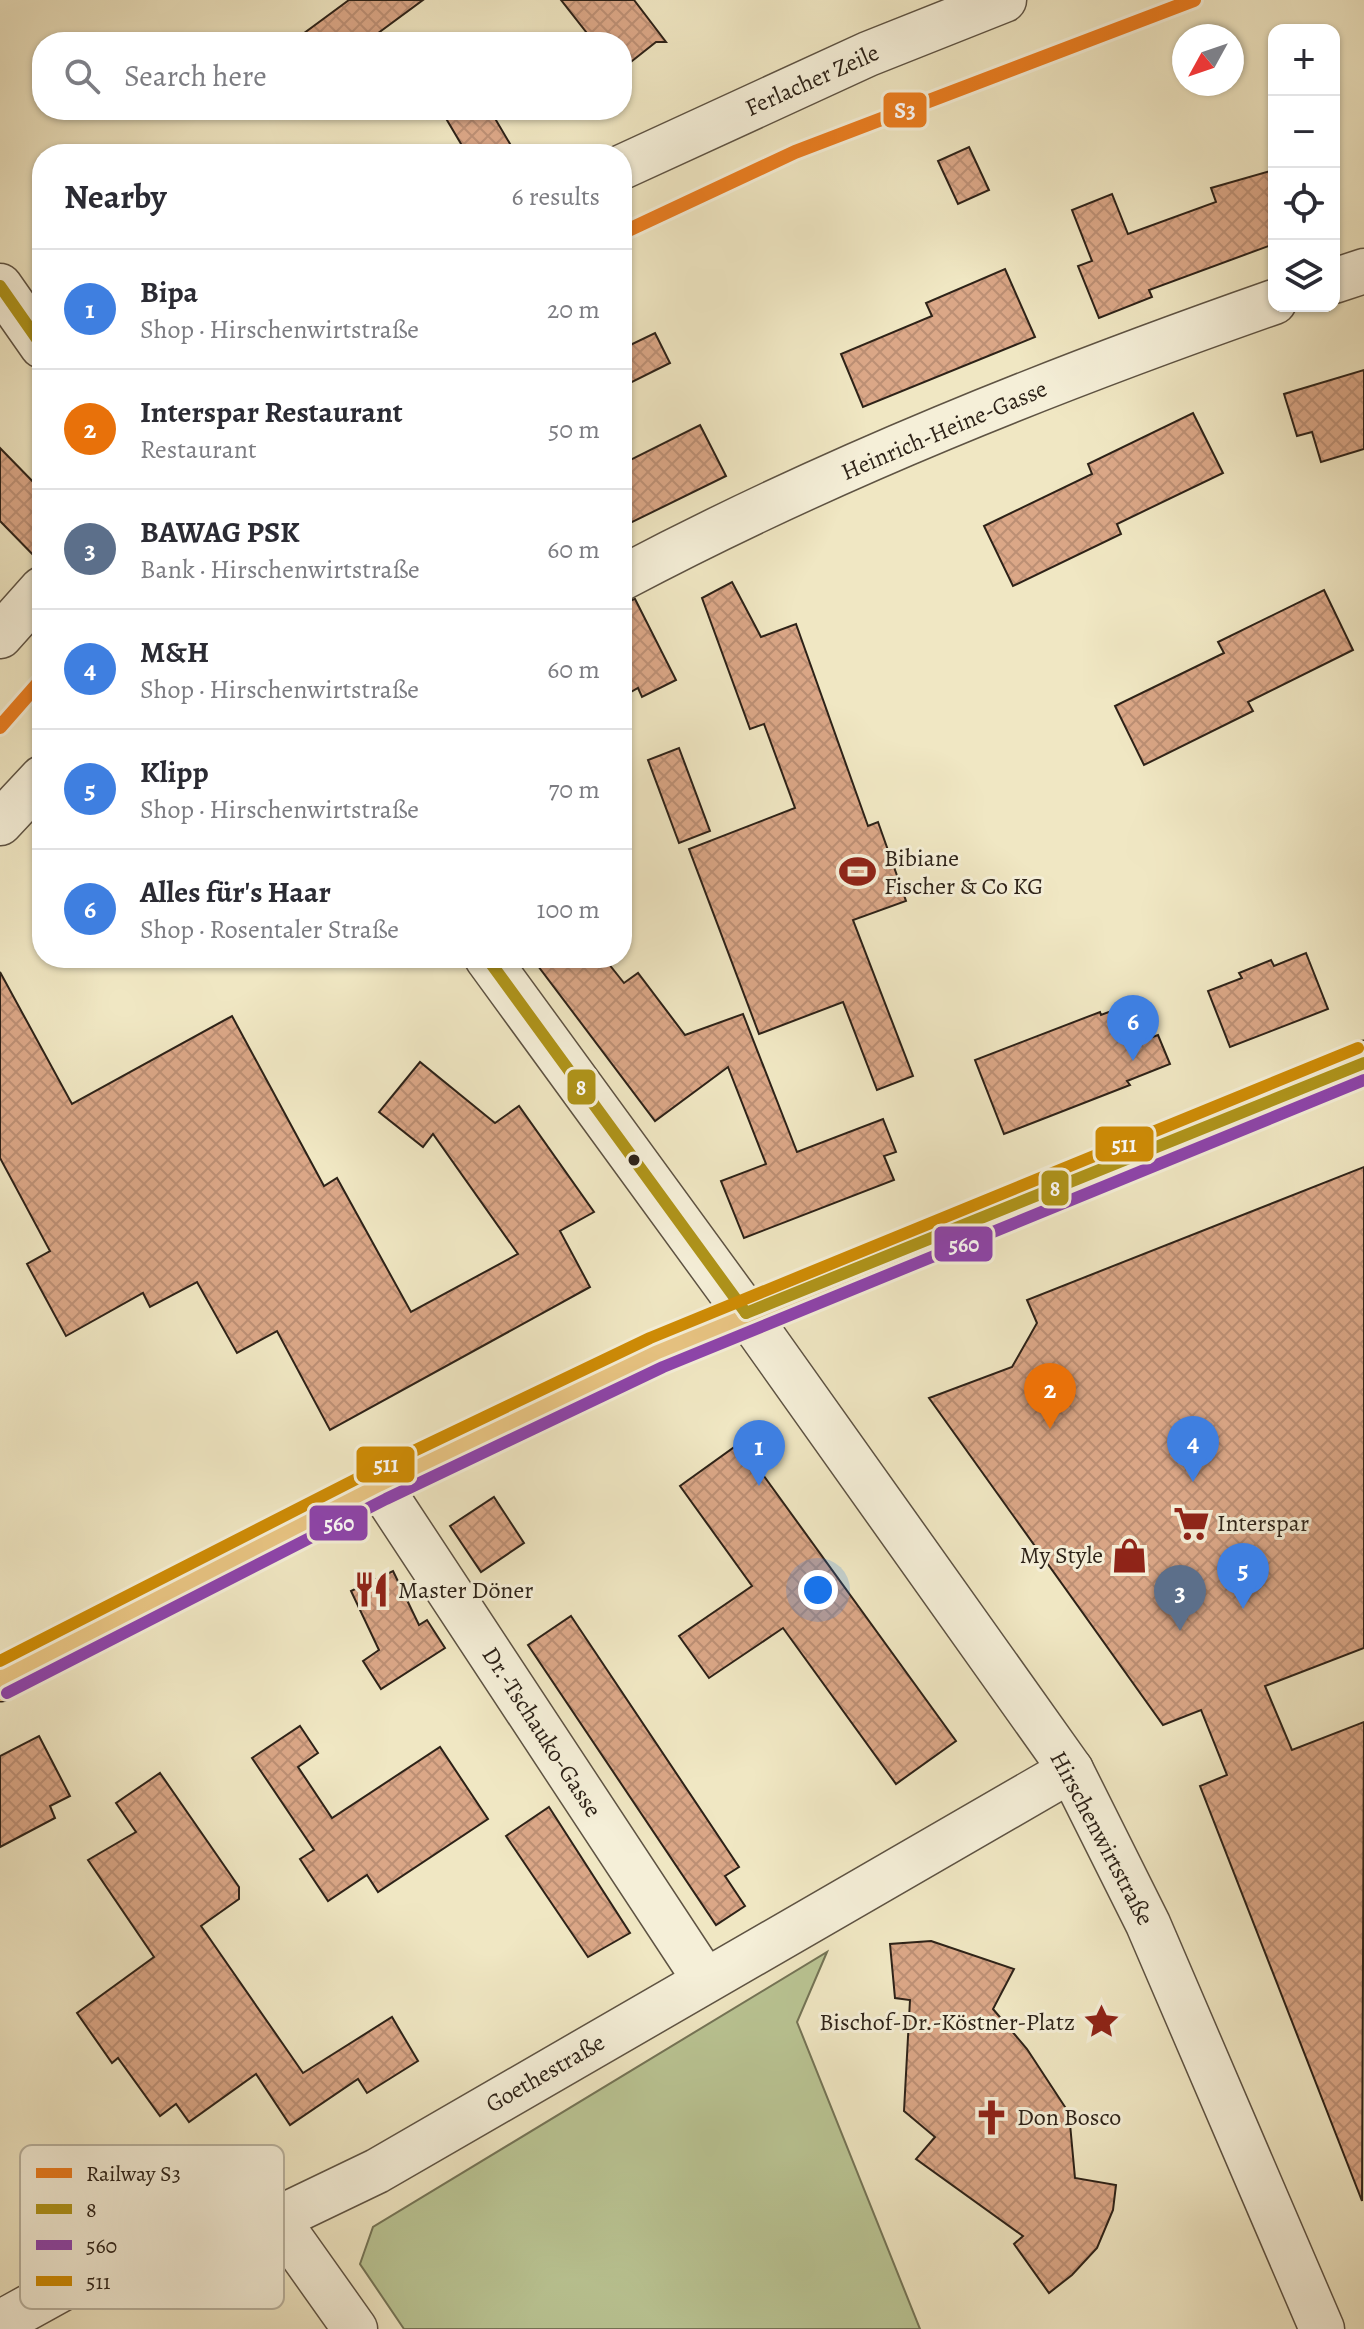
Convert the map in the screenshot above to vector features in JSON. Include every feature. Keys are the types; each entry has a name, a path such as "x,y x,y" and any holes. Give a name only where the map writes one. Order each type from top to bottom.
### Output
{"main road":[{"path":"0,1679 379,1485 746,1313 1364,1063"}],"street":[{"name":"Ferlacher Zeile","path":"632,162 868,54 956,8 1004,0"},
{"path":"1340,279 1364,271"},
{"path":"0,286 32,332"},
{"name":"Heinrich-Heine-Gasse","path":"632,573 718,527 964,421 1142,348 1268,304"},
{"path":"0,636 32,600"},
{"path":"0,823 32,789"},
{"name":"Hirschenwirtstraße","path":"494,968 746,1313 1071,1770 1148,1924 1322,2329"},
{"name":"Dr.-Tschauko-Gasse","path":"379,1485 705,1980"},
{"name":"Goethestraße","path":"284,2216 377,2171 1071,1770"},
{"path":"284,2229 355,2329"},
{"name":"Goethestraße","path":"0,2323 25,2309"}],"green space":[{"path":"827,1952 797,2022 920,2329 404,2329 360,2264 373,2227"}],"building":[{"path":"349,0 423,0 380,32 306,32"},
{"path":"561,0 634,0 666,42 656,42 632,61 632,32 586,32"},
{"path":"447,120 496,120 510,144 461,144"},
{"path":"969,147 989,190 958,204 938,161"},
{"path":"1268,172 1268,246 1149,290 1152,297 1099,318 1078,266 1092,261 1072,210 1112,194 1128,234 1216,202 1211,188"},
{"path":"1005,269 1035,337 863,407 841,354 932,316 926,303"},
{"path":"655,333 670,363 632,382 632,344"},
{"path":"1364,370 1364,449 1321,462 1312,432 1297,436 1284,394"},
{"path":"1193,413 1223,473 1117,524 1121,534 1013,586 984,526 1092,474 1088,464"},
{"path":"700,425 726,476 632,522 632,459"},
{"path":"0,448 32,481 32,554 0,521"},
{"path":"732,582 761,637 796,624 868,826 878,822 906,901 853,920 913,1076 877,1090 843,1002 759,1034 689,849 795,808 764,724 750,729 702,598"},
{"path":"1324,590 1353,650 1248,702 1253,711 1144,765 1115,706 1224,653 1218,642"},
{"path":"635,599 676,680 642,697 638,688 632,691 632,600"},
{"path":"679,748 710,831 679,843 648,760"},
{"path":"1306,953 1328,1009 1230,1047 1208,991 1242,978 1239,973 1271,960 1274,966"},
{"path":"540,968 612,968 624,983 638,973 685,1035 743,1014 797,1152 883,1119 896,1152 884,1156 894,1180 744,1238 721,1181 766,1164 728,1067 655,1121"},
{"path":"0,972 72,1104 232,1016 324,1186 337,1178 411,1312 518,1254 433,1134 423,1147 379,1112 420,1062 495,1123 519,1106 594,1212 560,1231 590,1287 330,1430 277,1331 237,1353 197,1282 150,1307 143,1293 66,1336 27,1264 50,1251 0,1158"},
{"path":"1122,1007 1136,1043 1158,1035 1170,1064 1127,1081 1130,1085 1004,1134 975,1060 1100,1012 1101,1015"},
{"name":"Interspar","path":"1364,1167 1364,1648 1265,1686 1292,1750 1364,1722 1362,2201 1200,1786 1227,1775 1201,1710 1163,1725 929,1398 1012,1367 1037,1323 1027,1300"},
{"path":"740,1443 956,1741 896,1784 783,1628 709,1678 679,1636 752,1586 680,1486"},
{"path":"494,1497 524,1543 481,1572 450,1526"},
{"path":"393,1571 419,1625 427,1620 445,1648 381,1689 363,1661 379,1650 351,1591"},
{"path":"571,1616 739,1867 725,1876 745,1906 716,1925 528,1645"},
{"path":"300,1726 318,1753 298,1767 332,1818 440,1747 488,1819 378,1892 367,1875 328,1901 300,1859 314,1850 252,1758"},
{"path":"39,1736 70,1796 50,1806 55,1818 0,1847 0,1756"},
{"path":"160,1773 239,1887 239,1899 201,1926 303,2073 392,2017 418,2061 367,2093 358,2079 290,2125 256,2074 189,2122 176,2104 160,2116 118,2058 112,2063 77,2013 154,1957 88,1860 136,1832 116,1803"},
{"path":"549,1807 630,1933 588,1957 506,1836"},
{"name":"Don Bosco","path":"931,1941 1014,1969 993,2009 1027,2049 1069,2113 1075,2178 1116,2185 1113,2210 1097,2248 1072,2275 1049,2293 1014,2244 1023,2236 916,2159 935,2137 904,2111 910,2000 895,1998 890,1944"}],"rail line":[{"name":"S3","path":"632,228 795,152 1194,0"},
{"name":"S3","path":"0,727 32,690"}],"transit line":[{"name":"8","path":"0,286 32,332"},
{"name":"8","path":"494,968 746,1313"},
{"name":"511","path":"0,1661 372,1471 650,1338 1358,1048"},
{"name":"8","path":"746,1313 1364,1063"},
{"name":"560","path":"7,1693 386,1499 663,1367 1364,1080"}],"place":[{"name":"Bibiane Fischer & Co KG","path":"858,872"},
{"name":"Alles für's Haar","path":"1133,1061"},
{"name":"Interspar Restaurant","path":"1050,1429"},
{"name":"M&H","path":"1193,1482"},
{"name":"Bipa","path":"759,1486"},
{"name":"Interspar","path":"1191,1523"},
{"name":"My Style","path":"1129,1555"},
{"name":"Master Döner","path":"372,1590"},
{"name":"Klipp","path":"1243,1609"},
{"name":"BAWAG PSK","path":"1180,1631"},
{"name":"Bischof-Dr.-Köstner-Platz","path":"1101,2022"},
{"name":"Don Bosco","path":"991,2117"}]}
